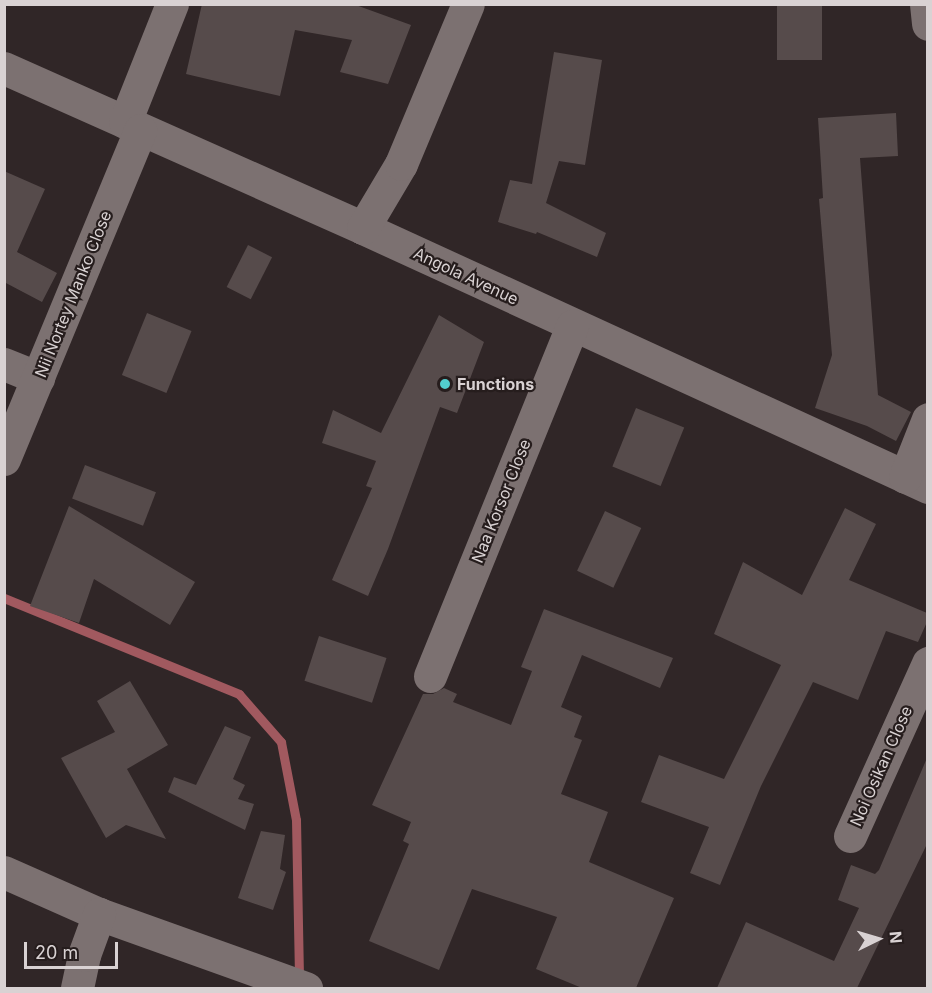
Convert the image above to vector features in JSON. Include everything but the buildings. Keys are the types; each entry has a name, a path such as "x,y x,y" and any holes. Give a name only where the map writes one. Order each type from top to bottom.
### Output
{"street":[{"name":"Nii Nortey Manko Close","path":"4,459 38,378 132,126 172,4"},
{"path":"363,228 401,164 468,4"},
{"path":"926,4 927,24"},
{"name":"Angola Avenue","path":"4,68 363,228 572,326 916,482"},
{"name":"Naa Korsor Close","path":"430,676 572,326"},
{"path":"4,364 38,378"},
{"path":"916,482 927,419"},
{"name":"Noi Osikan Close","path":"850,836 927,663"},
{"path":"4,872 99,914 295,985"},
{"path":"78,988 84,955 99,914"}],"waterway":[{"path":"4,598 239,694 281,742 296,820 299,979"}],"place":[{"name":"Functions","path":"445,384"}]}
